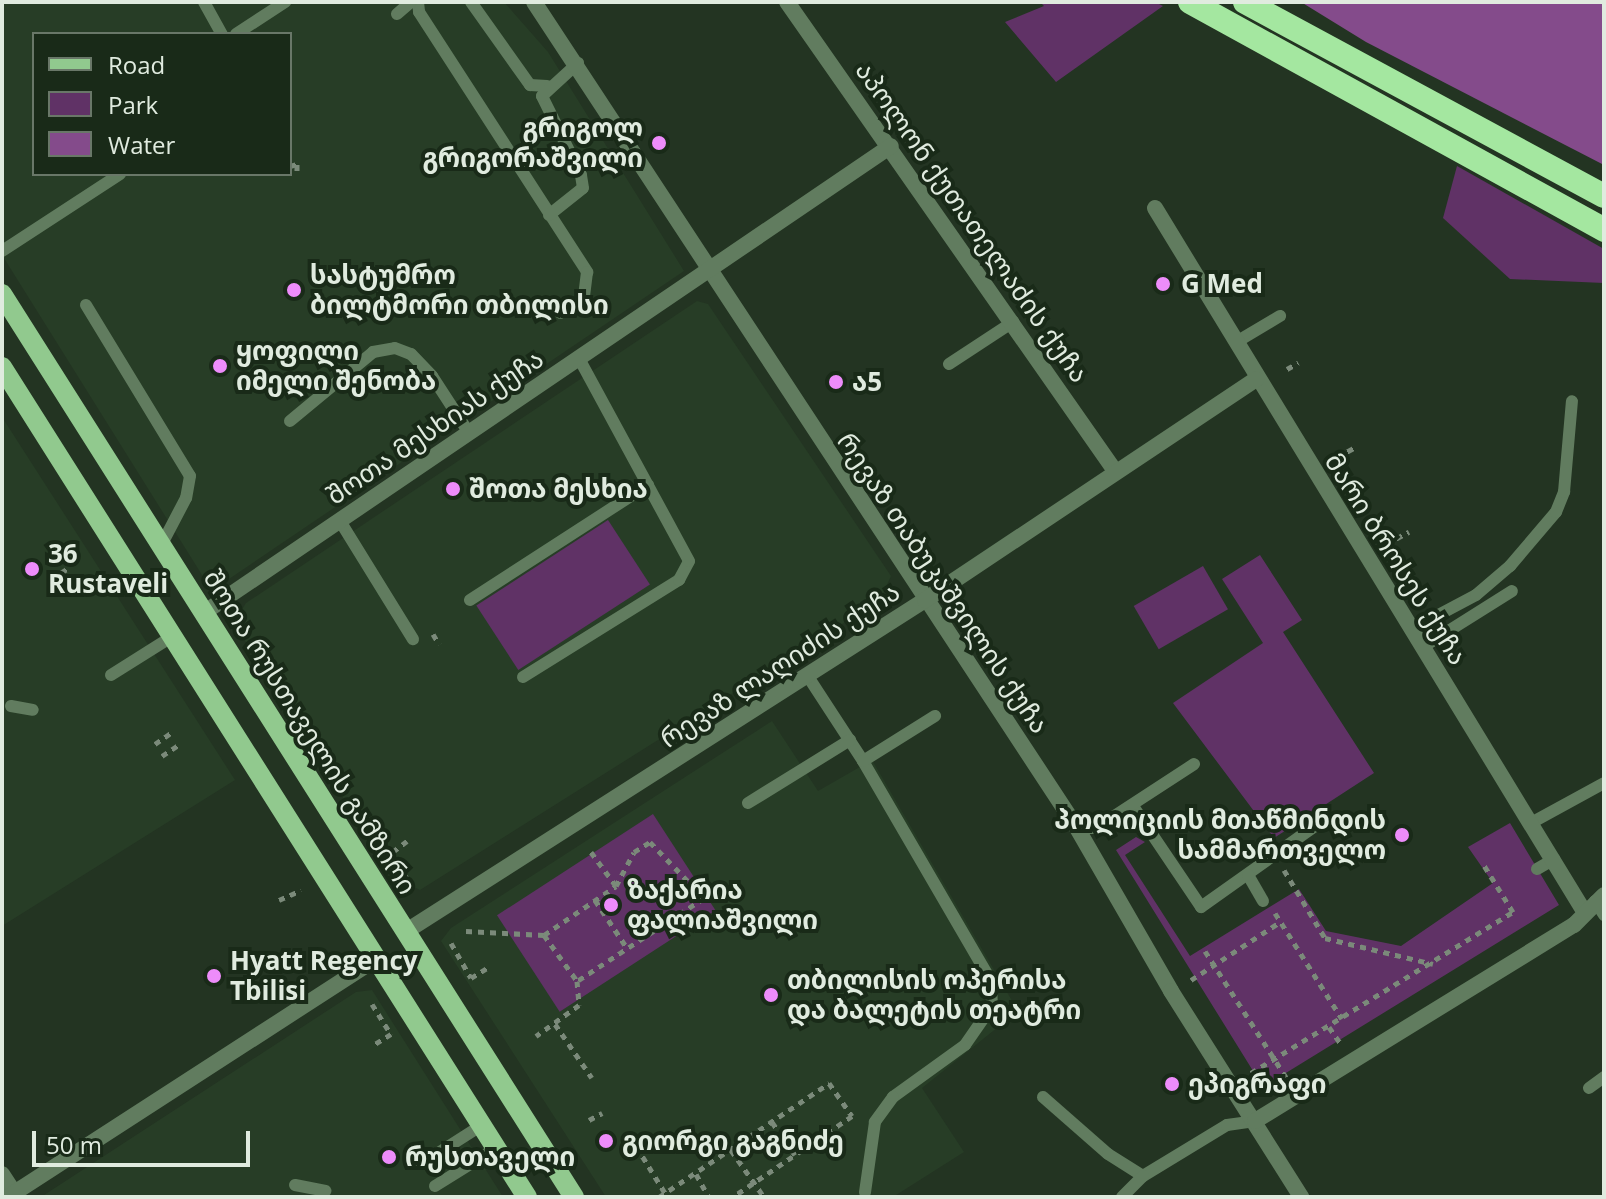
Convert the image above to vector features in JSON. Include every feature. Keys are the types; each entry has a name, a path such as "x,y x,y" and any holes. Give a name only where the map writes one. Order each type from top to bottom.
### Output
{"highway":[{"path":"1190,2 1604,230"},
{"path":"1245,2 1604,196"}],"main road":[{"name":"შოთა რუსთაველის გამზირი","path":"2,294 574,1197"},
{"path":"2,367 527,1197"}],"street":[{"name":"რევაზ თაბუკაშვილის ქუჩა","path":"534,2 578,63 707,268 1077,828 1171,991 1301,1197"},
{"name":"აპოლონ ქუთათელაძის ქუჩა","path":"787,2 1013,322 1021,346 1115,471"},
{"name":"შოთა მესხიას ქუჩა","path":"205,612 707,268 891,146"},
{"name":"მარი ბროსეს ქუჩა","path":"1155,208 1238,341 1256,379 1531,823 1554,859 1597,906"},
{"name":"რევაზ ლაღიძის ქუჩა","path":"405,932 925,600 1256,379"},
{"path":"1255,1121 1574,925 1597,906"},
{"path":"2,1174 13,1196 378,958"}],"lane":[{"path":"204,2 221,32"},
{"path":"239,32 285,2"},
{"path":"397,14 411,2"},
{"path":"418,2 419,12 587,272 589,284 584,298 560,313"},
{"path":"471,2 530,85 547,86 578,63"},
{"path":"547,86 543,105 581,175 583,188 549,215"},
{"path":"2,251 117,176"},
{"path":"86,305 190,476 186,498 162,544"},
{"path":"1238,341 1280,316"},
{"path":"949,364 1013,322"},
{"path":"290,421 373,352 395,348 411,354 432,376 469,433"},
{"path":"523,677 686,573 686,547 648,485 579,358"},
{"path":"1412,629 1476,595 1549,523 1564,492 1572,401"},
{"path":"470,600 648,485"},
{"path":"340,521 413,639"},
{"path":"1423,647 1512,591"},
{"path":"111,675 173,636"},
{"path":"807,675 863,761 991,981 992,1006 965,1045 893,1097 875,1122 865,1192"},
{"path":"11,706 33,710"},
{"path":"863,761 935,716"},
{"path":"748,803 850,740"},
{"path":"1077,828 1096,828 1194,764"},
{"path":"1531,823 1604,783"},
{"path":"1133,806 1201,907 1319,823"},
{"path":"1537,869 1554,859"},
{"path":"1248,875 1263,901"},
{"path":"1589,1088 1604,1077"},
{"path":"1043,1097 1108,1154 1143,1176"},
{"path":"1122,1197 1143,1176 1227,1125 1255,1121"},
{"path":"421,1164 482,1125"},
{"path":"435,1186 496,1148"},
{"path":"295,1185 325,1191"}],"path":[{"path":"292,169 295,173"},
{"path":"1337,457 1354,448"},
{"path":"1386,544 1409,532"},
{"path":"51,579 67,569"},
{"path":"155,744 172,732"},
{"path":"162,756 180,744"},
{"path":"407,841 390,854 409,881"},
{"path":"466,931 544,935 616,886 634,852 650,842 704,898 577,981"},
{"path":"591,852 616,886"},
{"path":"1274,854 1325,938 1434,964"},
{"path":"1251,1073 1434,964 1513,912 1482,862"},
{"path":"279,900 299,888"},
{"path":"595,900 627,948"},
{"path":"1263,901 1280,922 1342,1019"},
{"path":"1191,980 1280,922"},
{"path":"536,1036 579,1005 577,981 544,935"},
{"path":"451,943 471,978 490,966"},
{"path":"1205,951 1284,1072"},
{"path":"372,1004 391,1034 372,1046"},
{"path":"555,1024 592,1078"},
{"path":"1329,1027 1337,1040"},
{"path":"630,1136 662,1195 829,1083 852,1116 733,1197"},
{"path":"589,1120 602,1113"},
{"path":"772,1122 795,1155"},
{"path":"731,1150 764,1197"},
{"path":"696,1174 709,1197"}],"shaded area":[{"path":"2,2 504,2 548,52 684,271 223,583 207,583 2,255"},
{"path":"697,301 708,304 891,576 880,600 420,890 392,876 234,623 246,603"},
{"path":"2,417 235,780 2,926"},
{"path":"772,721 818,791 872,760 1018,1011 922,1088 964,1152 893,1197 606,1197 441,941 451,928"},
{"path":"372,990 503,1197 41,1197 356,992"}],"green space":[{"path":"1040,2 1155,2 1163,6 1056,82 1005,22 1044,6"},
{"path":"1457,166 1604,249 1604,283 1510,279 1443,218"},
{"path":"608,520 650,585 518,670 476,606"},
{"path":"1260,555 1302,620 1283,632 1374,773 1274,838 1173,703 1263,643 1222,579"},
{"path":"1203,566 1228,609 1159,649 1134,606"},
{"path":"653,814 716,910 560,1012 497,915"},
{"path":"1510,823 1559,905 1263,1087 1116,850 1136,837 1145,842 1125,855 1190,956 1299,889 1326,931 1401,946 1493,883 1468,847"}],"water":[{"path":"1301,2 1604,2 1604,165 1366,42"}],"place":[{"name":"გრიგოლ გრიგორაშვილი","path":"659,143"},
{"name":"G Med","path":"1163,284"},
{"name":"სასტუმრო ბილტმორი თბილისი","path":"294,290"},
{"name":"ყოფილი იმელი შენობა","path":"220,366"},
{"name":"ა5","path":"836,382"},
{"name":"შოთა მესხია","path":"453,489"},
{"name":"36 Rustaveli","path":"32,569"},
{"name":"პოლიციის მთაწმინდის სამმართველო","path":"1402,835"},
{"name":"ზაქარია ფალიაშვილი","path":"611,905"},
{"name":"Hyatt Regency Tbilisi","path":"214,976"},
{"name":"თბილისის ოპერისა და ბალეტის თეატრი","path":"771,995"},
{"name":"ეპიგრაფი","path":"1172,1084"},
{"name":"გიორგი გაგნიძე","path":"606,1141"},
{"name":"რუსთაველი","path":"389,1157"}]}
